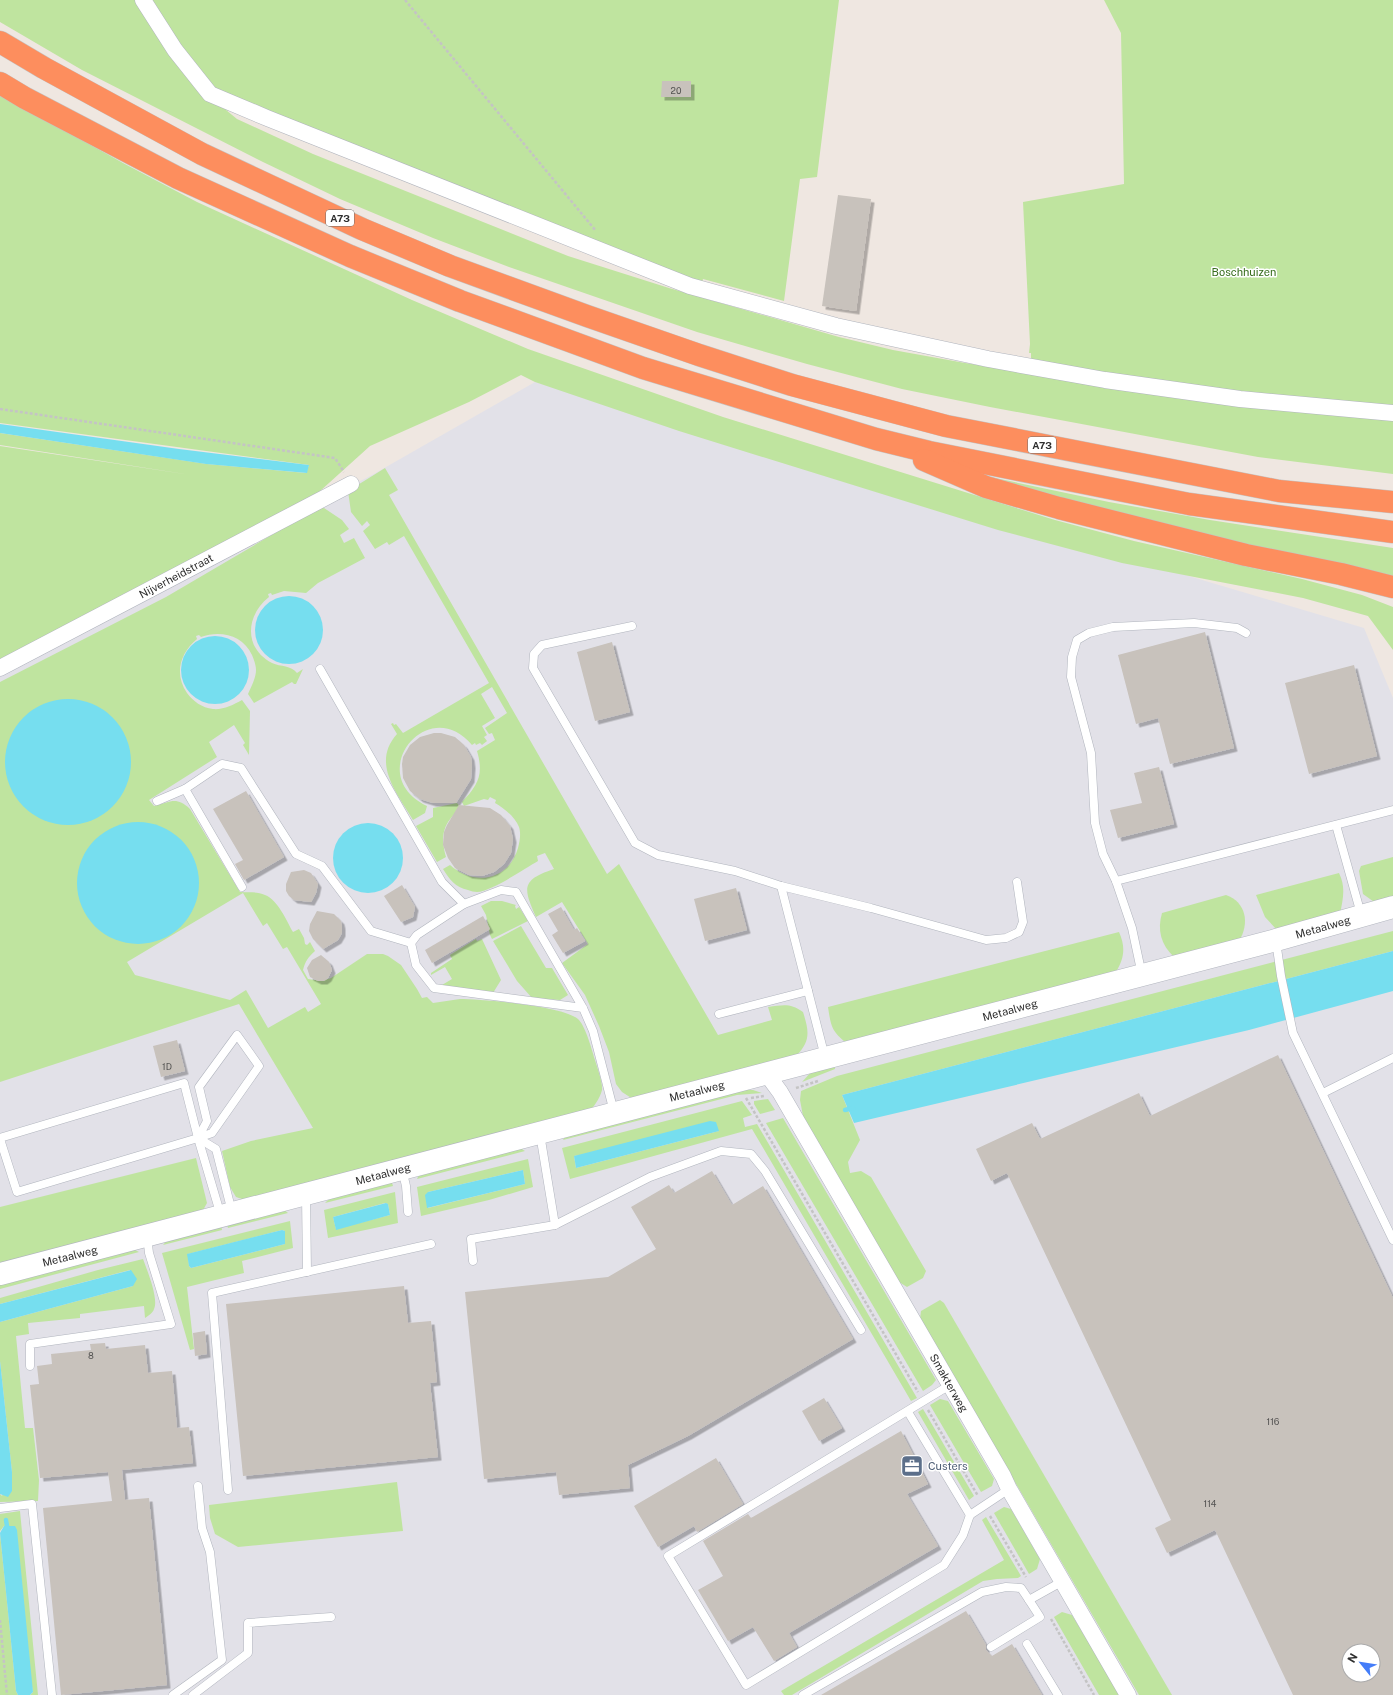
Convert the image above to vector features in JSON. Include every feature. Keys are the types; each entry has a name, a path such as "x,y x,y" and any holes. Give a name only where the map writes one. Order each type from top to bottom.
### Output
{"highway":[{"name":"A73","path":"0,42 44,68 202,154 362,229 450,266 587,316 706,357 792,385 946,426 1280,491 1393,502"},
{"path":"0,83 25,98 178,178 350,256 460,301 643,368 876,439 937,454 1189,504 1393,532"},
{"path":"876,439 986,487 1059,508 1246,555 1334,572 1393,587"}],"street":[{"path":"143,0 175,50 210,94 690,286 836,326 988,360 1105,380 1240,399 1393,413"},
{"name":"Nijverheidstraat","path":"0,668 351,484"},
{"name":"Metaalweg","path":"0,1274 614,1112 1276,940 1393,907"},
{"name":"Smakterweg","path":"766,1073 780,1092 1128,1695"}],"lane":[{"path":"1142,975 1132,928 1116,881 1103,854 1095,823 1091,754 1071,677 1072,657 1077,640 1089,633 1113,627 1194,623 1238,628 1246,633"},
{"path":"632,626 542,645 534,654 533,668 635,843 658,855 735,871 781,886 871,908 986,940 1006,938 1019,932 1023,922 1017,882"},
{"path":"320,669 442,882 464,904"},
{"path":"157,801 185,789 222,764 241,768 296,854 322,866 371,931 412,944"},
{"path":"185,789 242,887"},
{"path":"1116,881 1393,810"},
{"path":"1336,825 1362,916"},
{"path":"781,886 825,1058"},
{"path":"583,1008 434,988 416,965 412,944 417,935 464,904 500,890 516,892 583,1008 593,1031 614,1112"},
{"path":"1276,940 1281,976 1293,1033 1393,1240"},
{"path":"719,1014 808,991"},
{"path":"198,1138 207,1121 199,1087 237,1035 259,1066 212,1133 198,1138 17,1192 0,1138 184,1082 198,1138 227,1215"},
{"path":"1322,1093 1393,1058"},
{"path":"540,1132 555,1226"},
{"path":"198,1138 216,1149 227,1215"},
{"path":"473,1261 472,1239 555,1226 650,1177 721,1152 751,1154 765,1171 861,1330"},
{"path":"402,1168 406,1186 408,1212"},
{"path":"306,1194 307,1272"},
{"path":"30,1366 30,1344 171,1324 149,1253 147,1236"},
{"path":"228,1490 212,1293 431,1244"},
{"path":"950,1385 908,1412 668,1556 746,1685 944,1565 963,1535 970,1515 1009,1489"},
{"path":"908,1412 970,1515"},
{"path":"174,1695 222,1660 210,1552 202,1528 198,1486"},
{"path":"0,1508 32,1504 52,1695"},
{"path":"1029,1600 1063,1581"},
{"path":"803,1695 982,1592 1006,1587 1021,1588 1040,1617 991,1647"},
{"path":"193,1695 248,1653 248,1623 331,1617"},
{"path":"1027,1644 1058,1695"}],"path":[{"path":"405,0 596,232"},
{"path":"0,409 335,458 351,484"},
{"path":"0,1620 7,1695"}],"shaded area":[{"path":"535,382 1364,628 1393,698 1393,1695 0,1695 0,668 372,475"}],"green space":[{"name":"Boschhuizen","path":"0,0 839,0 817,177 800,179 784,301 703,279 698,296 259,117 226,110 237,119 313,154 568,256 669,288 839,337 893,350 1031,373 1023,202 1124,184 1121,33 1104,0 1393,0 1393,474 1258,457 990,407 902,389 807,364 697,332 509,267 433,238 340,199 263,162 82,70 0,22"},
{"path":"0,94 123,163 197,202 412,300 528,349 723,417 1055,520 1134,541 1302,579 1362,595 1393,607 1393,650 1368,616 1303,598 1122,563 998,530 679,431 535,382 521,375 469,402 370,446 319,492 0,660 0,446 191,475 0,445 0,433 207,464 306,473 309,465 0,423"},
{"path":"385,468 398,490 389,495 607,874 619,864 718,1035 772,1020 768,1007 783,1005 794,1007 803,1012 807,1025 806,1040 801,1051 796,1056 636,1101 622,1092 616,1084 609,1052 599,1026 585,995 562,963 588,944 562,902 536,917 529,899 527,892 530,881 543,873 554,869 545,853 537,856 538,861 517,874 483,891 476,892 463,889 453,882 443,869 450,865 459,872 469,876 480,878 490,877 507,867 518,848 520,837 519,827 509,813 495,803 496,800 490,797 488,800 484,799 464,806 462,802 476,785 480,773 477,751 495,740 492,733 489,734 485,728 507,713 492,687 481,694 495,718 482,726 487,735 484,737 487,741 482,745 480,743 476,745 475,743 472,745 455,731 437,728 421,733 409,744 401,759 400,776 408,792 427,806 425,813 413,820 394,789 386,767 386,756 390,745 397,734 391,724 396,724 403,733 489,683 404,536 389,545 387,542 375,549 363,531 370,525 367,521 362,526 351,512 348,491"},
{"path":"957,470 1109,502 1210,520 1393,548 1393,581 1191,537"},
{"path":"321,506 342,520 349,529 340,535 344,543 354,538 365,558 318,583 306,593 284,591 272,595 271,593 268,594 269,597 261,604 252,622 252,640 256,649 263,657 272,663 289,667 297,673 303,669 296,684 292,682 254,703 248,694 256,673 252,655 243,643 223,634 201,637 199,635 196,636 197,639 186,651 183,657 180,671 181,679 183,686 192,699 202,706 217,709 228,707 242,700 250,711 249,755 243,745 245,743 234,725 209,742 217,757 149,800 154,806 177,801 181,802 190,809 240,892 259,893 270,898 278,906 293,932 299,929 304,938 305,944 307,945 310,942 315,951 310,955 303,970 308,979 322,981 331,978 367,954 383,954 401,965 422,998 427,997 433,1003 460,999 523,1004 558,1011 571,1015 579,1020 588,1039 600,1075 602,1087 600,1097 588,1114 245,1200 236,1197 230,1187 222,1151 251,1141 313,1128 239,1004 0,1082 0,682 166,597","holes":["243,893 263,926 267,923 283,949 287,947 321,1004 308,1012 305,1007 268,1028 246,990 230,1000 135,975 127,962"]},
{"path":"457,803 461,808 450,819 444,830 443,842 446,857 437,862 416,826 433,817 433,808"},
{"path":"1393,857 1393,898 1377,904 1363,894 1359,871 1361,866"},
{"path":"1339,873 1343,883 1343,898 1340,914 1277,930 1265,917 1256,895"},
{"path":"1226,895 1233,898 1238,903 1244,914 1244,927 1239,941 1174,957 1166,947 1161,937 1160,925 1162,913"},
{"path":"491,901 502,901 516,905 516,909 519,907 528,921 492,939 486,915 481,906"},
{"path":"521,926 546,968 552,968 568,995 560,1000 532,998 517,981 493,941"},
{"path":"1393,931 1393,951 842,1095 860,1140 848,1162 850,1173 861,1171 871,1177 926,1271 923,1278 907,1287 899,1282 803,1116 800,1100 801,1091 837,1076"},
{"path":"1119,932 1123,943 1123,953 1121,962 1116,972 845,1042 832,1027 828,1007"},
{"path":"476,939 477,941 482,939 501,980 493,993 450,989 448,986 444,988 442,985 452,979 445,967 431,975 431,973 452,959 450,955"},
{"path":"834,1062 835,1069 802,1082 812,1071"},
{"path":"741,1090 753,1090 762,1093 737,1095 563,1140 567,1133"},
{"path":"768,1099 775,1110 760,1114 754,1104 754,1101"},
{"path":"742,1101 752,1115 743,1118 745,1127 757,1124 917,1398 911,1401 752,1129 570,1179 562,1148","holes":["719,1131 576,1168 574,1156"]},
{"path":"783,1118 936,1380 932,1385 923,1391 766,1123"},
{"path":"517,1146 525,1151 417,1179 419,1175"},
{"path":"196,1158 207,1203 202,1212 0,1267 0,1207"},
{"path":"528,1159 533,1187 489,1200 421,1216 417,1187","holes":["523,1170 525,1184 428,1208 428,1192"]},
{"path":"386,1180 392,1183 393,1186 325,1203 329,1199"},
{"path":"395,1192 398,1223 328,1238 324,1210","holes":["385,1203 388,1204 390,1215 336,1229 333,1217"]},
{"path":"281,1207 288,1213 228,1228 226,1222"},
{"path":"290,1221 293,1248 242,1261 244,1273 187,1287 194,1349 190,1350 162,1253","holes":["282,1230 285,1231 285,1244 191,1268 189,1266 188,1254"]},
{"path":"221,1223 222,1230 163,1245 168,1239"},
{"path":"133,1249 139,1252 0,1289 0,1281"},
{"path":"143,1259 152,1284 155,1299 153,1310 145,1318 144,1306 80,1314 80,1318 28,1323 29,1334 16,1336 25,1428 33,1428 39,1480 38,1501 0,1502 0,1494 2,1496 12,1472 0,1361 0,1322 133,1286 130,1270 0,1304 0,1298 98,1270"},
{"path":"940,1300 944,1303 1172,1695 1139,1695 920,1319 921,1311"},
{"path":"940,1399 948,1401 994,1479 992,1486 981,1492 930,1405"},
{"path":"923,1409 974,1496 969,1500 918,1412"},
{"path":"397,1482 403,1531 238,1547 215,1534 210,1518 209,1505"},
{"path":"1004,1507 1011,1509 1040,1559 1037,1569 1029,1574 994,1513"},
{"path":"20,1511 38,1695 30,1695 33,1692 4,1526 0,1531 0,1514"},
{"path":"986,1517 1021,1576 1018,1578 983,1581 792,1695 784,1695 781,1691 1004,1560 982,1520"},
{"path":"0,1533 16,1691 18,1695 0,1695"},
{"path":"1062,1612 1072,1615 1120,1695 1099,1695 1054,1617"}],"water":[{"path":"0,424 179,449 309,465 307,473 206,464 0,433"},
{"path":"282,596 296,596 308,601 318,611 323,623 323,637 318,649 308,659 296,664 282,664 270,659 260,649 255,637 255,623 260,611 270,601"},
{"path":"208,636 222,636 234,641 244,651 249,663 249,677 244,689 234,699 222,704 208,704 196,699 186,689 181,677 181,663 186,651 196,641"},
{"path":"74,699 98,706 113,717 124,732 130,750 130,774 124,792 113,807 98,818 80,824 62,825 38,818 23,807 12,792 6,774 5,756 12,732 23,717 38,706 56,700"},
{"path":"138,822 161,826 172,832 181,840 189,849 195,860 199,883 195,906 189,917 181,926 172,934 161,940 138,944 115,940 104,934 95,926 87,917 81,906 77,883 81,860 87,849 95,840 104,832 115,826"},
{"path":"361,823 375,823 388,829 397,838 401,844 403,858 401,872 393,883 382,891 375,893 361,893 354,891 343,883 335,872 333,865 333,851 335,844 343,833 354,825"},
{"path":"1393,951 1393,991 1249,1030 854,1123 842,1095"},
{"path":"710,1121 716,1122 719,1131 576,1168 574,1156"},
{"path":"523,1170 525,1184 427,1208 425,1195 428,1192"},
{"path":"386,1203 388,1204 390,1215 336,1230 333,1217"},
{"path":"282,1230 285,1231 285,1244 191,1268 189,1266 187,1254"},
{"path":"131,1270 137,1279 133,1286 0,1322 0,1304"},
{"path":"0,1361 12,1472 12,1491 8,1497 0,1494"},
{"path":"4,1526 15,1526 17,1530 33,1692 30,1695 18,1695 16,1691 0,1533"}],"building":[{"path":"662,81 691,81 691,97 661,97"},
{"path":"838,195 871,199 856,311 822,306"},
{"path":"1205,632 1234,748 1170,764 1158,718 1136,724 1118,655"},
{"path":"612,642 630,712 595,721 577,652"},
{"path":"1354,665 1377,756 1309,774 1285,683"},
{"path":"434,733 441,733 455,737 464,745 471,757 471,779 456,803 433,803 420,799 410,791 403,778 403,757 410,745 420,737"},
{"path":"1159,767 1174,824 1118,838 1110,810 1142,803 1134,773"},
{"path":"246,791 284,857 244,880 235,864 243,860 213,809"},
{"path":"459,805 490,808 501,815 510,826 513,839 511,853 504,864 494,872 482,876 469,875 455,868 448,858 443,845 444,832"},
{"path":"304,870 311,873 318,884 316,893 311,902 294,900 286,891 286,884 291,872"},
{"path":"402,885 415,907 413,917 401,922 384,896"},
{"path":"736,888 747,930 705,941 694,899"},
{"path":"561,907 574,930 577,928 585,941 563,953 552,935 558,931 548,914"},
{"path":"317,911 334,914 341,921 342,926 342,933 338,940 323,949 313,939 309,931 310,924"},
{"path":"483,916 490,929 432,963 425,950"},
{"path":"321,955 329,962 332,970 328,978 324,981 318,981 310,977 307,968 312,960"},
{"path":"177,1040 185,1071 161,1077 153,1046"},
{"path":"1278,1055 1393,1298 1393,1695 1293,1695 1215,1530 1167,1553 1155,1528 1171,1520 1007,1173 991,1181 976,1149 1032,1123 1040,1139 1139,1093 1150,1116"},
{"path":"712,1171 732,1205 763,1186 853,1339 688,1436 628,1465 630,1488 559,1495 556,1472 484,1479 465,1292 608,1277 656,1249 631,1207 669,1185 674,1193"},
{"path":"404,1286 408,1323 431,1321 437,1382 430,1383 438,1457 243,1476 226,1304"},
{"path":"205,1331 207,1354 195,1356 193,1333"},
{"path":"105,1343 106,1349 145,1345 148,1373 172,1371 177,1428 189,1427 193,1463 122,1470 125,1500 149,1498 167,1685 61,1695 43,1508 112,1501 108,1472 40,1478 30,1385 39,1384 37,1366 52,1364 51,1354 91,1350 90,1344"},
{"path":"824,1398 842,1428 819,1441 802,1411"},
{"path":"901,1431 928,1484 907,1494 938,1546 789,1633 797,1647 774,1661 753,1627 728,1641 698,1590 723,1576 703,1541 748,1514 751,1518"},
{"path":"716,1458 743,1504 697,1532 694,1526 658,1547 634,1506"},
{"path":"966,1611 986,1645 986,1650 992,1656 1012,1644 1042,1695 821,1695"}],"waterway":[{"path":"845,1110 853,1108"},
{"path":"6,1520 8,1532"}],"place":[{"name":"Custers","path":"912,1466"}]}
